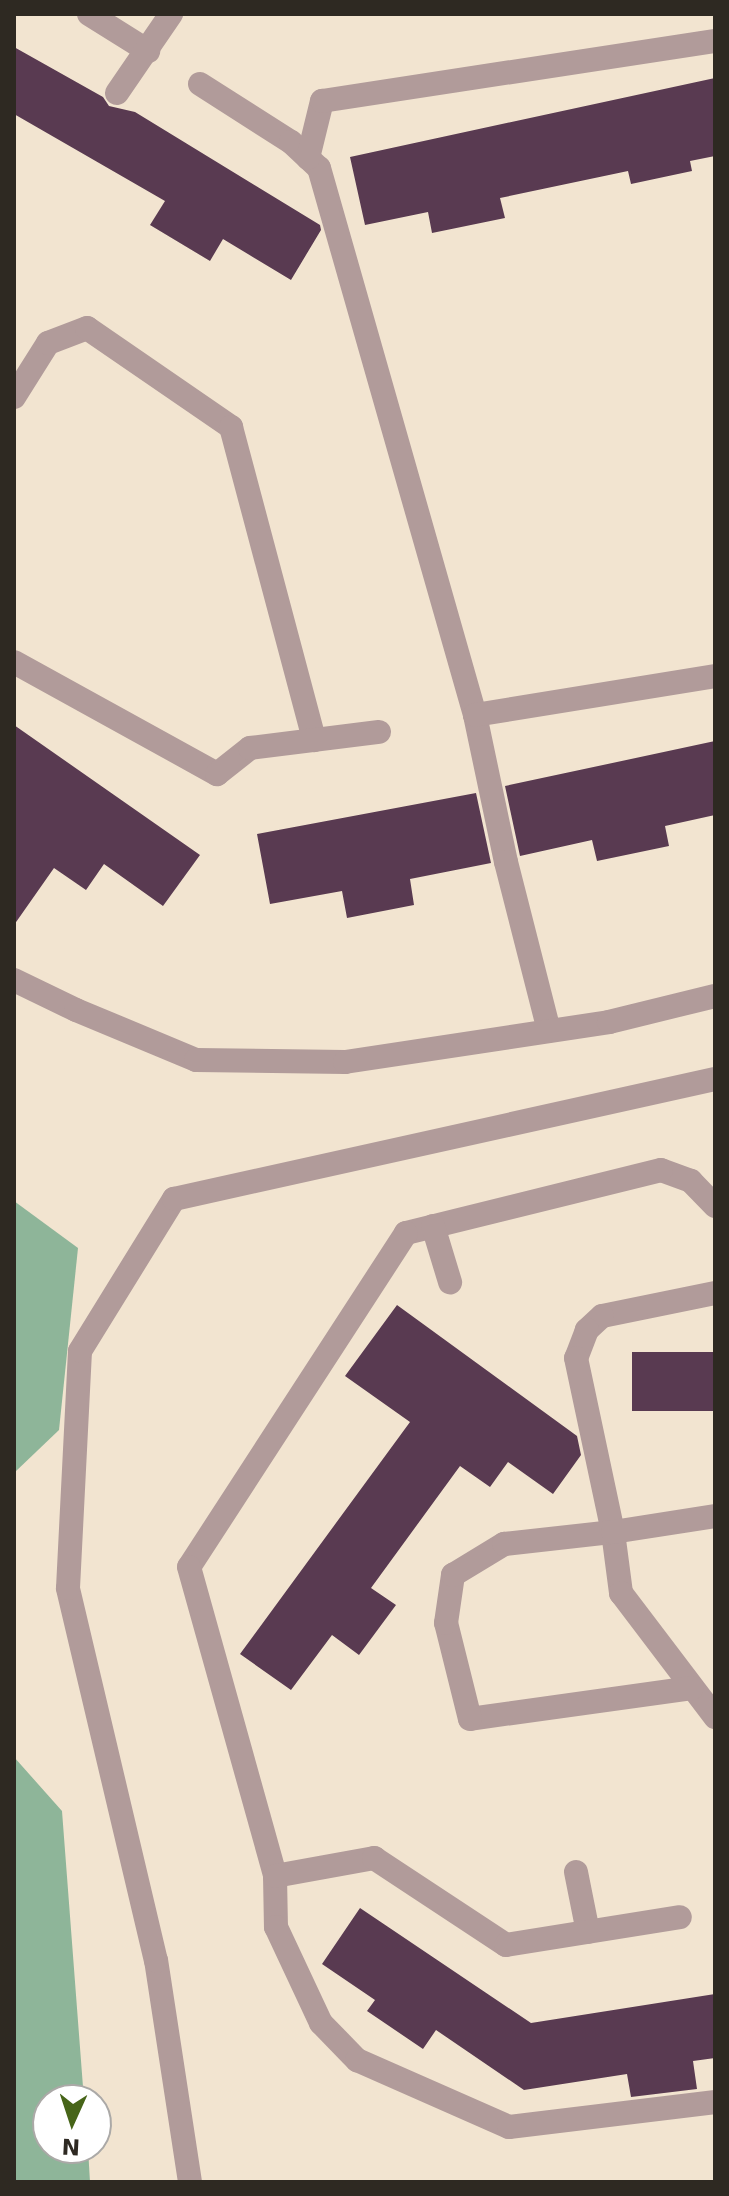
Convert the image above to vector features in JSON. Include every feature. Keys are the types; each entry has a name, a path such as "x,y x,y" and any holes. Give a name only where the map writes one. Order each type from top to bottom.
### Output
{"street":[{"path":"89,14 148,51"},
{"path":"117,93 171,14"},
{"path":"308,158 322,101 715,41"},
{"path":"200,84 291,142 319,168 475,715 506,862 549,1031"},
{"path":"14,397 48,343 87,328 231,427 314,740"},
{"path":"14,662 217,774 250,748 379,732"},
{"path":"475,715 715,676"},
{"path":"14,980 76,1010 196,1060 345,1062 609,1022 715,996"},
{"path":"190,2182 156,1961 68,1588 80,1351 174,1199 715,1079"},
{"path":"715,1206 691,1181 661,1170 406,1233 189,1567 275,1876 276,1927 321,2023 357,2060 509,2127 715,2102"},
{"path":"433,1226 450,1282"},
{"path":"715,1293 602,1316 587,1330 576,1358 613,1532 621,1593 715,1717"},
{"path":"692,1688 470,1719 446,1623 453,1575 504,1544 613,1532 715,1516"},
{"path":"275,1876 374,1858 506,1945 680,1917"},
{"path":"576,1872 588,1932"}],"green space":[{"path":"14,1201 78,1248 59,1430 14,1473"},
{"path":"14,1757 62,1811 83,2084 32,2084 32,2164 89,2164 90,2182 14,2182"}],"building":[{"path":"14,47 103,97 109,106 135,112 320,225 321,230 291,280 223,239 210,261 150,225 165,201 14,114"},
{"path":"715,78 715,156 690,161 692,171 631,184 628,171 500,198 505,218 432,233 428,212 365,225 350,157"},
{"path":"14,725 200,855 163,906 104,864 86,890 54,868 14,925"},
{"path":"715,741 715,815 665,826 669,846 597,861 592,840 520,856 505,786"},
{"path":"476,793 491,863 410,879 414,905 347,918 342,891 270,904 257,834"},
{"path":"397,1305 577,1436 581,1455 553,1494 508,1462 490,1487 460,1466 371,1588 396,1605 359,1655 332,1635 291,1690 240,1654 410,1422 345,1376"},
{"path":"632,1352 715,1352 715,1411 632,1411"},
{"path":"360,1908 531,2023 715,1994 715,2058 693,2061 697,2089 631,2097 627,2074 524,2090 436,2030 423,2049 367,2011 375,2000 322,1964"}]}
